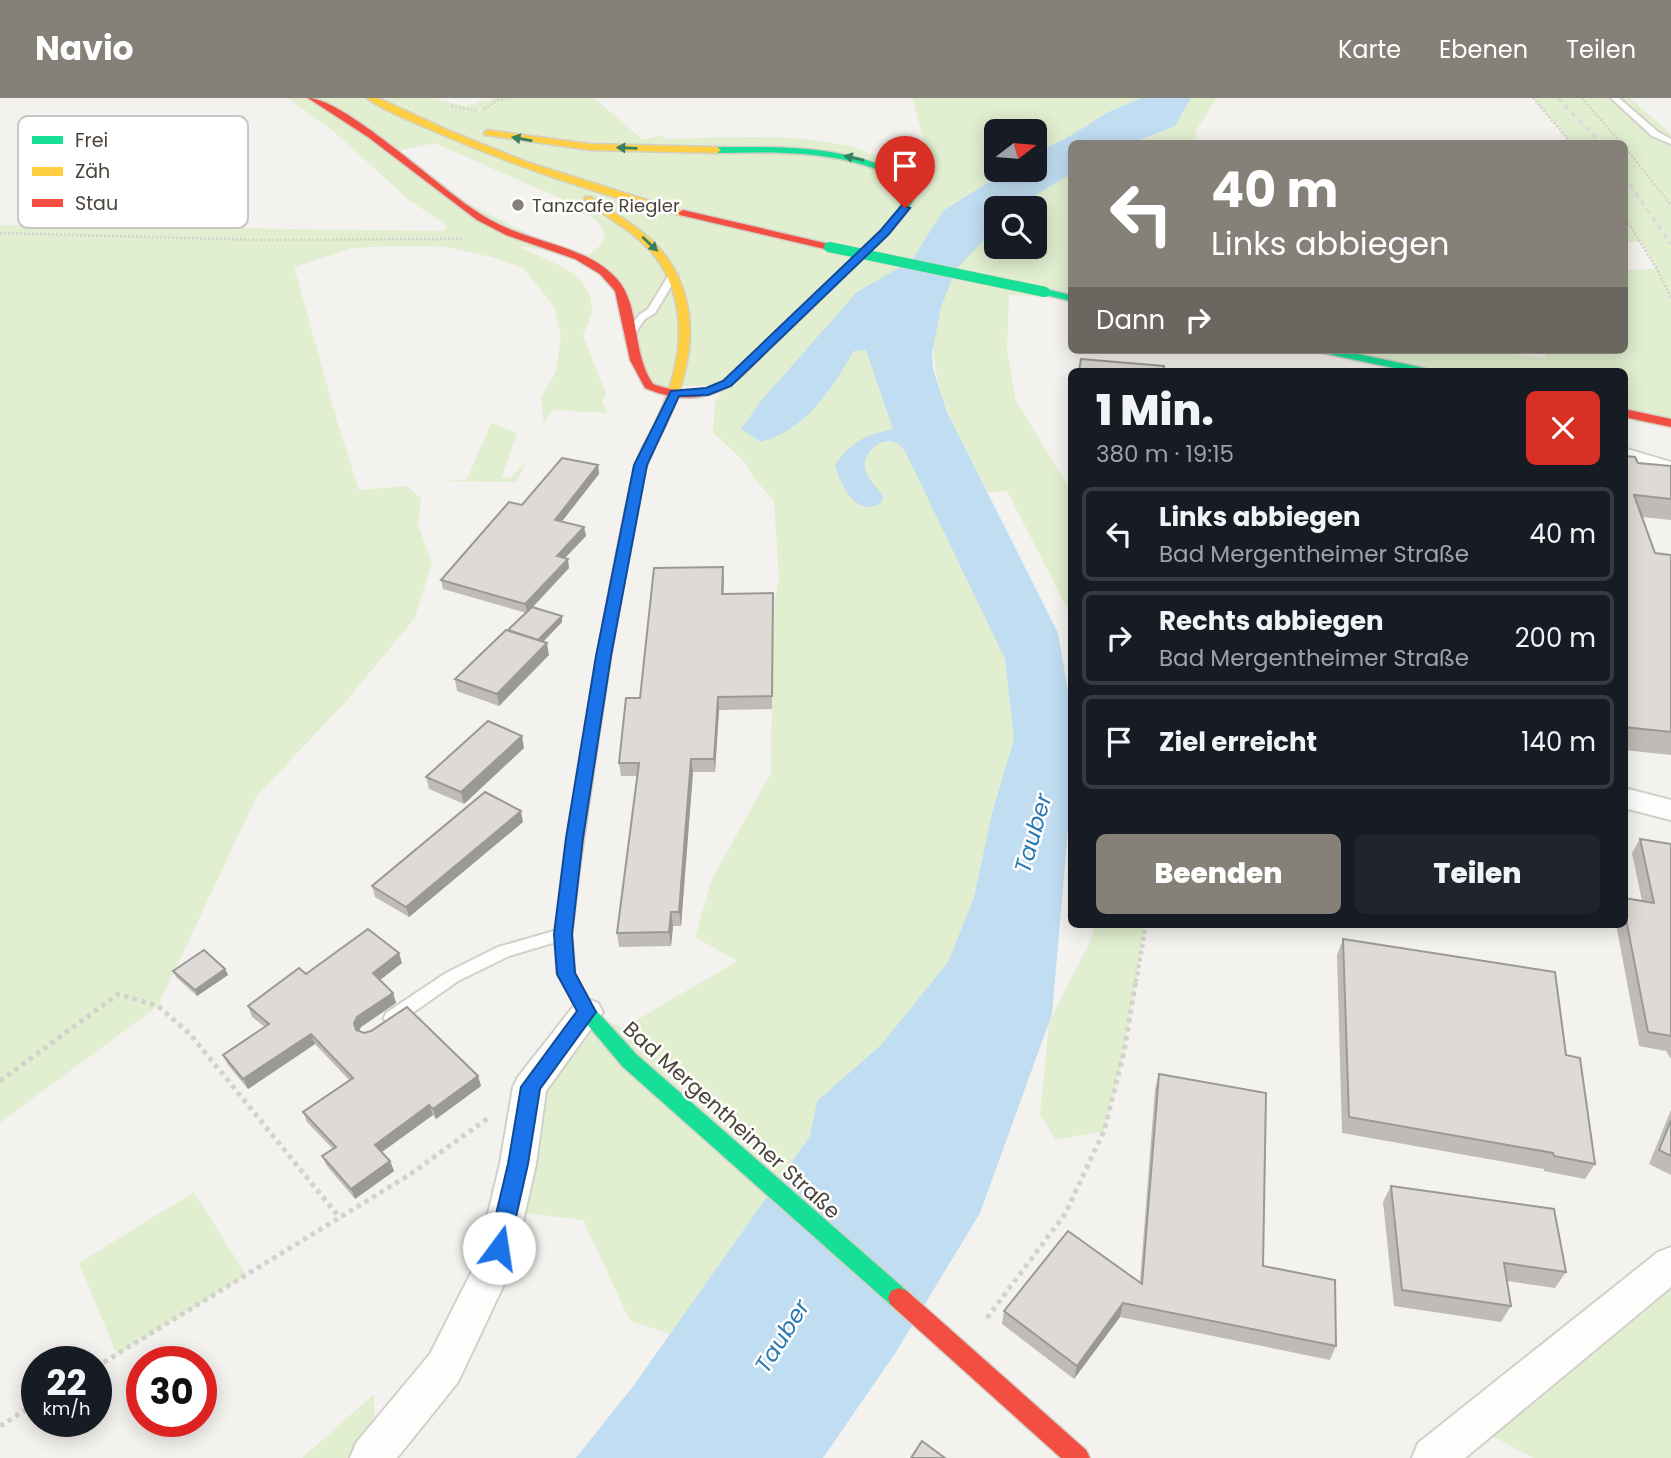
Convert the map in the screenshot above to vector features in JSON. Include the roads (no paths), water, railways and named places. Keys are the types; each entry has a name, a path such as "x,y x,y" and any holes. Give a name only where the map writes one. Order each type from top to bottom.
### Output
{"street":[{"path":"312,98 354,121 439,189 495,226 580,258 600,270 616,284 622,299 627,337 643,379 650,387 675,393 708,392 727,384 885,232 905,208 911,196 908,185 899,175 876,164 827,152 590,147 532,141 405,117"},
{"path":"371,98 405,117 462,142 554,177 682,213 1068,297"},
{"path":"554,177 631,226 669,263 674,274"},
{"name":"Bad Mergentheimer Straße","path":"674,274 680,288 685,349 675,393 641,465 604,656 575,838 563,934 566,974 587,1012 630,1061 701,1121 1078,1458"},
{"path":"1342,354 1410,368"},
{"path":"1628,414 1671,422"},
{"path":"1628,456 1671,469"},
{"path":"1628,800 1671,810"},
{"path":"371,1458 444,1368 494,1266 518,1164 530,1087 587,1012"},
{"path":"1433,1458 1671,1264"}],"lane":[{"path":"1615,98 1669,140"},
{"path":"627,337 642,317 652,311 674,274"},
{"path":"378,1027 452,977 504,951 563,934"}],"water":[{"name":"Tauber","path":"1141,98 1191,98 1175,126 1140,140 1068,140 1068,176 1034,196 984,196 984,240 956,269 941,307 932,354 933,369 947,412 1058,633 1068,691 1068,830 1052,1014 980,1213 896,1352 823,1458 576,1458 634,1385 810,1136 817,1101 881,1045 948,962 974,897 992,813 1014,739 1005,659 905,451 899,444 890,441 878,444 868,454 865,460 866,472 883,496 882,502 873,506 857,503 845,490 837,473 835,465 854,444 893,429 866,350 854,351 816,407 792,428 761,442 741,429 761,401 857,292 911,261 944,210 989,182 1047,182 1047,148 1106,113"}],"railway":[{"path":"1558,98 1598,140"},
{"path":"1628,182 1671,244"}],"place":[{"name":"Tanzcafe Riegler","path":"518,205"}]}
